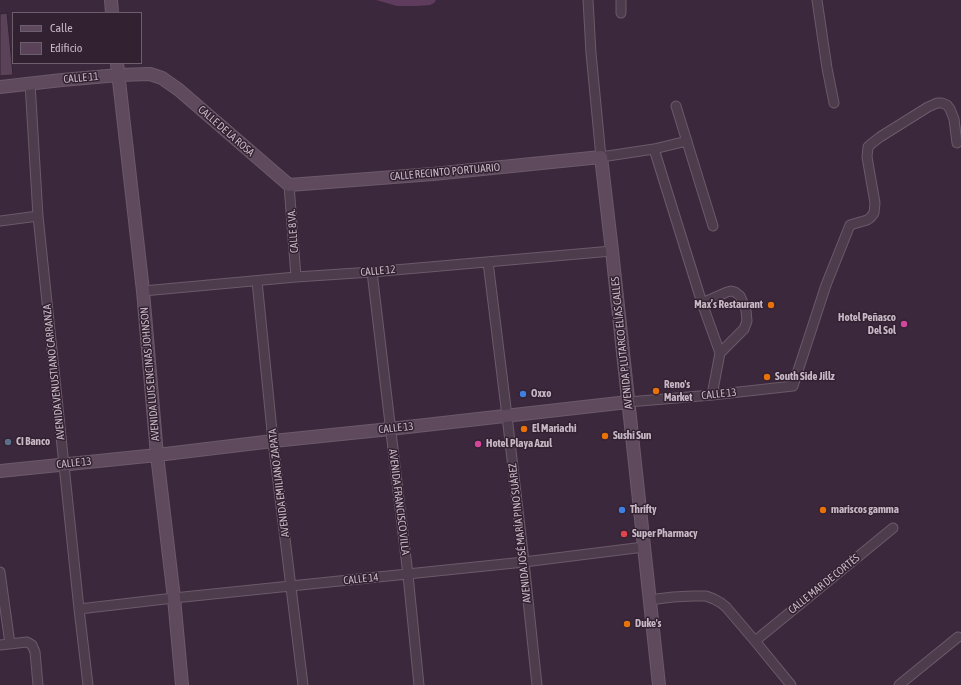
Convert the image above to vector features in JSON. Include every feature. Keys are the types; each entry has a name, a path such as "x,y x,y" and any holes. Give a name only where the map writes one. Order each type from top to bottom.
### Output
{"street":[{"path":"111,0 112,12"},
{"name":"AVENIDA PLUTARCO ELÍAS CALLES","path":"588,0 591,53 601,157 659,685"},
{"path":"621,0 621,13"},
{"path":"817,0 827,68 834,103"},
{"name":"CALLE 11","path":"0,87 118,69 150,74 162,78"},
{"name":"AVENIDA LUIS ENCINAS JOHNSON","path":"118,69 143,291 157,455 174,598 182,685"},
{"name":"CALLE DE LA ROSA","path":"162,78 179,90 289,185"},
{"name":"AVENIDA VENUSTIANO CARRANZA","path":"30,83 38,216 88,685"},
{"name":"CALLE 13","path":"0,471 157,455 628,402 793,386 826,285 850,225 867,220 874,213 875,203 867,157 868,147 880,137 937,103 947,105 950,109 954,119 957,143"},
{"path":"676,106 713,226"},
{"path":"601,157 654,149 687,141"},
{"path":"654,149 702,303 720,354 712,395"},
{"name":"CALLE RECINTO PORTUARIO","path":"289,185 433,174 601,157"},
{"name":"CALLE 8 VA.","path":"289,185 296,278"},
{"path":"0,221 38,216"},
{"name":"CALLE 12","path":"143,291 612,251"},
{"name":"AVENIDA JOSÉ MARÍA PINO SUÁREZ","path":"488,262 524,562 537,685"},
{"name":"AVENIDA FRANCISCO VILLA","path":"372,272 420,685"},
{"name":"AVENIDA EMILIANO ZAPATA","path":"257,281 273,441 303,685"},
{"path":"702,303 731,291 740,296 746,310 747,321 744,329 720,354"},
{"name":"CALLE MAR DE CORTÉS","path":"755,641 893,528"},
{"name":"CALLE 14","path":"79,609 408,575 644,547"},
{"path":"0,572 5,644 27,642 32,645 38,685"},
{"path":"649,600 693,596 706,596 714,599 726,607 791,685"},
{"path":"899,685 958,637"}],"shaded area":[{"path":"376,0 436,0 430,5 397,6"}],"building":[{"path":"7,13 13,75 0,76 0,14"}],"place":[{"name":"Max’s Restaurant","path":"771,305"},
{"name":"Hotel Peñasco Del Sol","path":"904,324"},
{"name":"South Side Jillz","path":"767,377"},
{"name":"Reno's Market","path":"656,391"},
{"name":"Oxxo","path":"523,394"},
{"name":"El Mariachi","path":"524,429"},
{"name":"Sushi Sun","path":"605,436"},
{"name":"CI Banco","path":"8,442"},
{"name":"Hotel Playa Azul","path":"478,444"},
{"name":"Thrifty","path":"622,510"},
{"name":"mariscos gamma","path":"823,510"},
{"name":"Super Pharmacy","path":"624,534"},
{"name":"Duke's","path":"627,624"}]}
